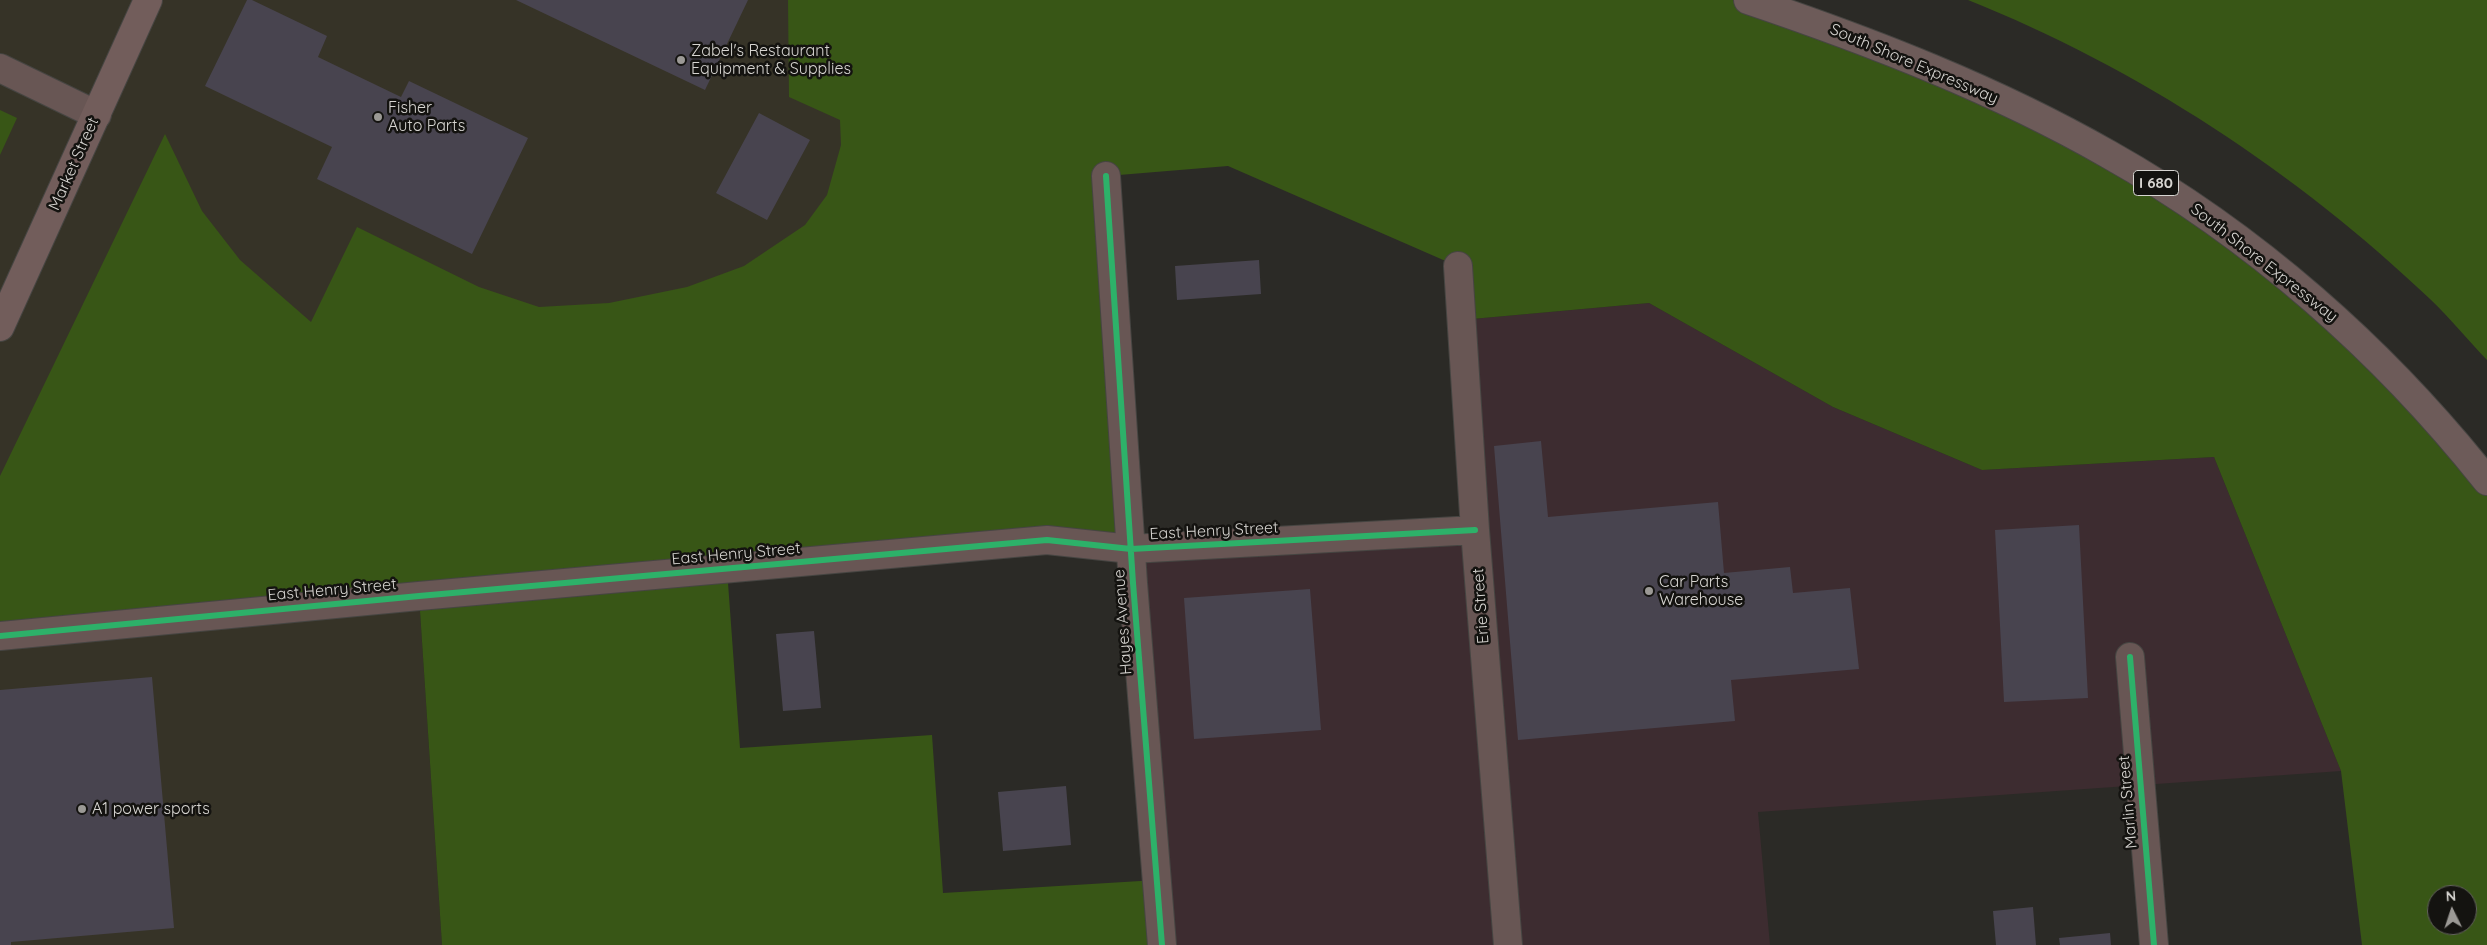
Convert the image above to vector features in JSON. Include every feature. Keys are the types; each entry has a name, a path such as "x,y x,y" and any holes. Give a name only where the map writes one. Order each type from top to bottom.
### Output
{"highway":[{"name":"South Shore Expressway","path":"1748,0 1820,24 1948,75 2031,114 2108,154 2180,198 2232,234 2343,324 2452,437 2487,481"}],"main road":[{"name":"Market Street","path":"0,328 148,0"}],"street":[{"path":"0,68 97,115"},
{"name":"Hayes Avenue","path":"1106,176 1131,549 1162,945"},
{"name":"Erie Street","path":"1458,266 1475,530 1508,945"},
{"name":"East Henry Street","path":"0,636 382,599 1047,540 1131,549 1475,530"},
{"name":"Marlin Street","path":"2130,657 2154,945"}],"shaded area":[{"path":"0,0 914,0 954,115 419,596 442,945 0,945"},
{"path":"1649,303 1833,407 1982,470 2214,457 2341,771 1758,812 1770,945 1162,945 1131,549 1475,530 1461,320"}],"green space":[{"path":"788,0 1748,0 1948,75 2232,234 2487,481 2487,945 2362,945 2341,771 2214,457 1982,470 1833,407 1649,303 1461,320 1457,266 1228,166 1107,176 1131,549 727,569 740,748 932,735 943,893 1157,880 1162,945 442,945 419,596 0,636 0,476 165,134 202,211 240,260 311,322 357,227 479,287 539,307 609,303 687,287 744,266 805,225 827,195 841,145 840,120 789,97"},
{"path":"1968,0 2487,0 2487,360 2437,306 2379,253 2271,167 2154,91 2031,27"},
{"path":"0,110 17,118 0,155"}],"building":[{"name":"Fisher Auto Parts","path":"247,0 252,0 327,36 318,57 401,97 409,81 528,138 472,254 317,179 332,147 205,86"},
{"name":"Zabel's Restaurant Equipment & Supplies","path":"516,0 748,0 705,90"},
{"path":"759,113 810,140 767,220 716,193"},
{"path":"1259,260 1261,294 1177,300 1175,266"},
{"name":"Car Parts Warehouse","path":"1541,441 1548,517 1718,502 1724,573 1790,567 1793,593 1850,588 1859,669 1731,680 1735,721 1518,740 1494,446"},
{"path":"2079,525 2088,698 2004,702 1995,530"},
{"path":"1310,589 1321,730 1194,739 1184,598"},
{"path":"814,631 821,708 783,711 776,634"},
{"name":"A1 power sports","path":"152,677 174,928 11,942 11,945 0,945 0,690"},
{"path":"1066,786 1071,845 1003,851 998,792"},
{"path":"2033,907 2036,945 1996,945 1993,911"},
{"path":"2110,933 2111,945 2060,945 2059,938"}],"cycle path":[{"path":"1106,176 1133,583 1162,945"},
{"path":"0,636 419,596 1047,540 1131,549 1475,530"},
{"path":"2130,657 2154,945"}],"place":[{"name":"Zabel's Restaurant Equipment & Supplies","path":"681,60"},
{"name":"Fisher Auto Parts","path":"378,117"},
{"name":"Car Parts Warehouse","path":"1649,591"},
{"name":"A1 power sports","path":"82,809"}]}
